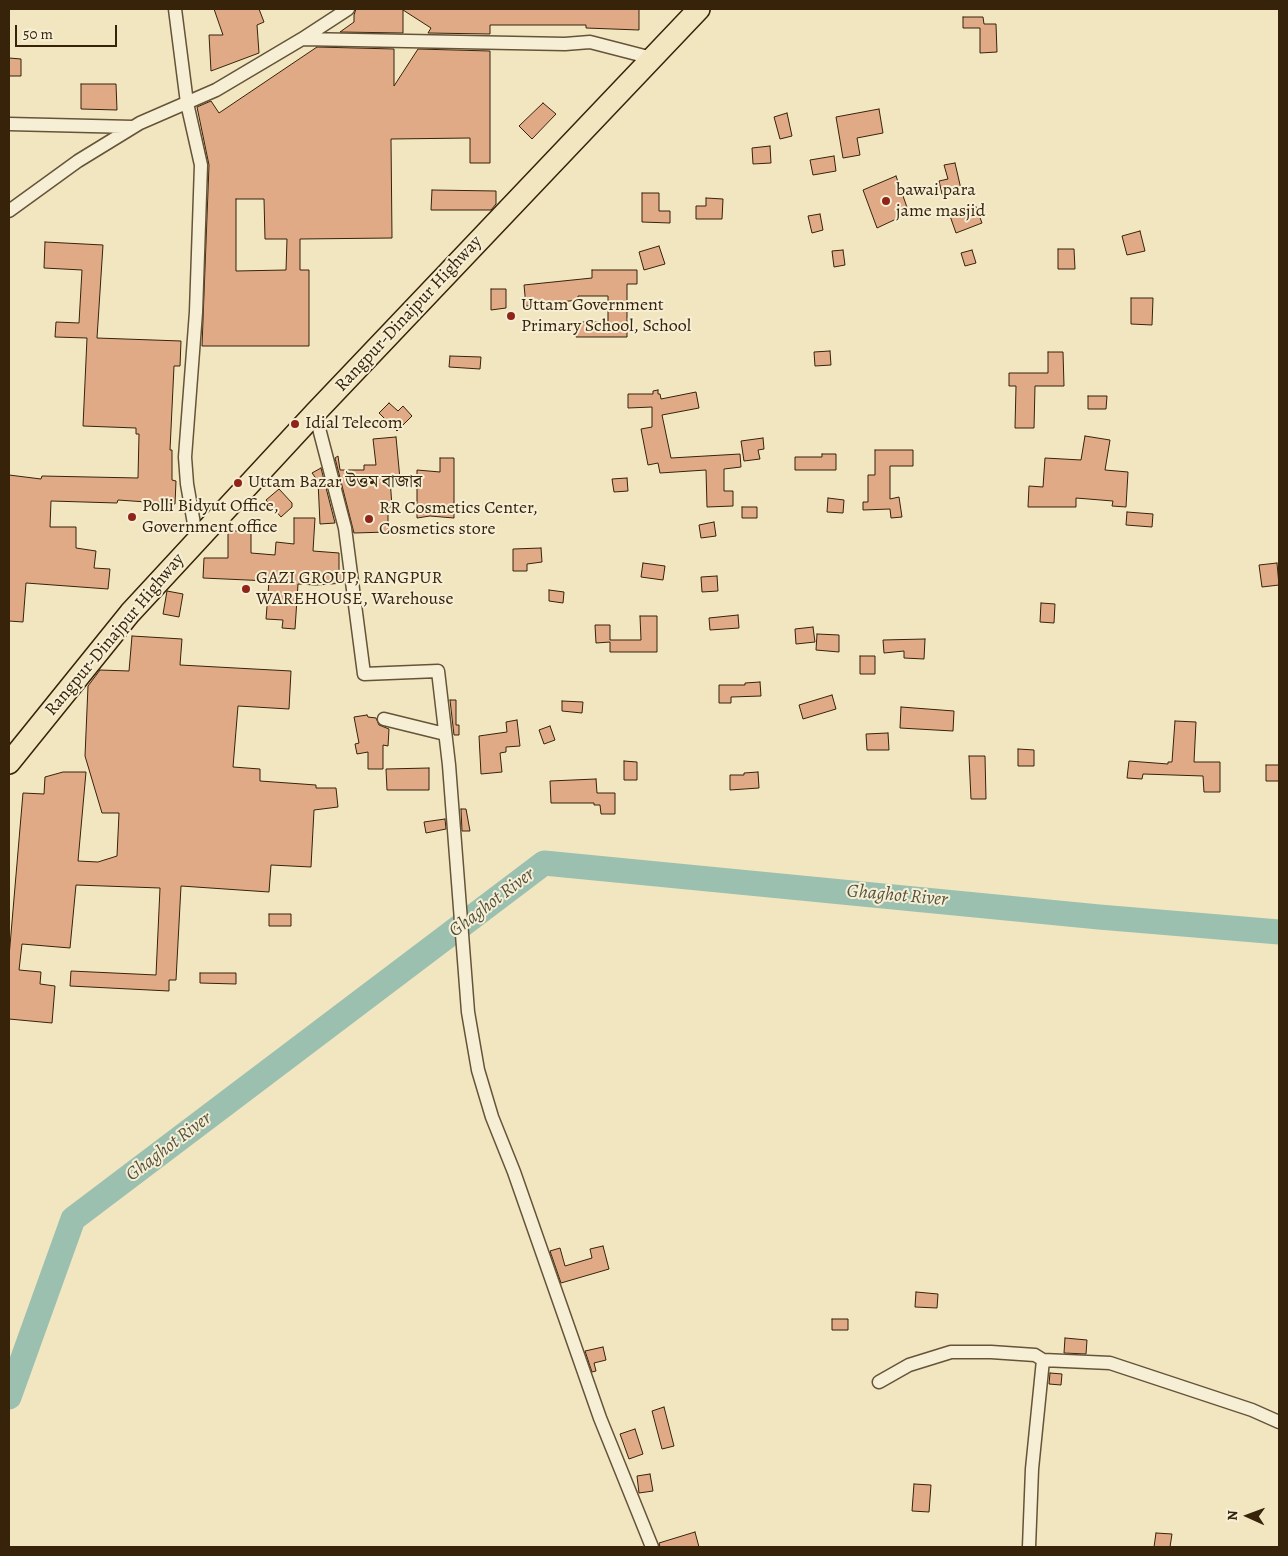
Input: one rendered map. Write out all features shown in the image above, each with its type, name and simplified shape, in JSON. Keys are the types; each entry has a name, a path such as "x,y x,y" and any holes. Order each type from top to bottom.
{"highway":[{"name":"Rangpur-Dinajpur Highway","path":"9,763 130,613 316,413 699,9"}],"street":[{"path":"175,9 187,103 201,165 196,312 185,457 187,484 197,541"},
{"path":"9,211 78,161 133,127 216,90 302,39 348,9"},
{"path":"302,39 565,44 590,42 652,58"},
{"path":"9,124 133,127"},
{"path":"316,413 345,528 364,674 438,671 446,734 468,1012 478,1070 492,1117 514,1172 600,1418 652,1547"},
{"path":"384,719 446,734"},
{"path":"879,1382 909,1366 951,1352 1035,1355 1042,1360 1110,1363 1252,1410 1279,1422"},
{"path":"1029,1547 1032,1469 1042,1360"}],"building":[{"path":"214,9 259,9 264,22 257,25 259,53 211,71 209,35 223,35"},
{"path":"356,9 639,9 639,30 586,28 586,25 490,25 490,34 428,33 431,28 403,10 403,33 340,32 354,22"},
{"path":"963,17 983,17 984,24 996,24 997,52 980,53 980,28 963,28"},
{"path":"317,47 394,49 394,86 418,49 490,51 490,163 470,163 470,138 391,139 392,238 300,239 300,270 309,270 309,346 202,346 209,165 197,107 211,101 219,113","holes":["236,199 264,199 265,239 287,239 286,270 236,271"]},
{"path":"9,58 21,59 21,76 9,76"},
{"path":"81,84 116,84 117,110 81,109"},
{"path":"543,103 556,114 532,139 519,126"},
{"path":"879,109 883,133 857,138 860,155 843,158 836,117"},
{"path":"787,113 792,136 780,139 774,117"},
{"path":"770,146 771,163 753,164 752,148"},
{"path":"834,156 836,171 813,175 810,160"},
{"path":"955,163 961,189 942,194 939,181 948,179 944,165"},
{"name":"bawai para jame masjid","path":"896,176 909,213 877,228 863,190"},
{"path":"432,190 496,191 496,204 491,210 431,210"},
{"path":"642,193 659,193 659,211 670,211 670,223 642,222"},
{"path":"706,198 723,199 722,219 696,219 696,206 706,206"},
{"path":"976,207 982,223 956,233 950,216"},
{"path":"820,214 823,230 812,233 808,216"},
{"path":"1140,231 1145,251 1127,255 1122,236"},
{"path":"45,242 103,245 97,338 181,341 180,366 174,366 170,450 172,450 172,480 176,481 175,504 118,500 117,503 51,501 50,527 76,527 76,548 96,551 94,568 110,569 108,589 26,583 23,622 9,621 9,475 41,479 42,476 138,478 139,434 136,434 136,428 83,426 87,338 55,337 56,322 79,323 82,270 44,268"},
{"path":"659,246 665,264 644,270 639,252"},
{"path":"1058,249 1074,249 1075,269 1058,269"},
{"path":"843,250 845,265 834,267 832,251"},
{"path":"972,250 976,263 965,266 961,253"},
{"path":"592,270 637,270 637,284 627,284 627,337 576,337 576,322 608,322 608,296 578,296 578,300 526,306 524,285 592,278"},
{"path":"491,289 506,289 506,308 491,310"},
{"path":"1131,298 1153,298 1152,325 1131,324"},
{"path":"830,351 831,365 815,366 814,352"},
{"path":"1048,352 1063,352 1064,386 1035,386 1034,428 1015,428 1016,386 1009,386 1009,373 1048,373"},
{"path":"450,356 481,357 480,369 449,367"},
{"path":"658,390 661,399 696,392 699,408 662,415 671,458 740,454 741,467 724,469 724,491 733,491 733,506 707,507 706,470 660,473 658,463 648,465 641,429 652,427 652,407 628,408 628,394 653,394 653,391"},
{"path":"1088,396 1107,396 1106,409 1088,409"},
{"path":"389,403 398,411 403,406 412,416 397,431 379,413"},
{"path":"1085,436 1110,440 1105,470 1128,472 1126,507 1112,506 1113,501 1076,498 1076,507 1028,507 1029,486 1043,487 1045,458 1081,460"},
{"path":"396,437 400,479 390,478 392,507 388,507 388,532 354,533 335,458 338,456 340,470 364,470 364,465 376,465 373,439"},
{"path":"763,438 764,449 758,450 760,459 744,461 741,441"},
{"path":"875,450 913,450 913,466 890,466 890,499 899,497 902,517 891,518 890,509 863,510 863,502 868,502 868,475 875,475"},
{"path":"822,454 836,454 836,470 795,470 795,457 822,457"},
{"path":"440,458 454,458 454,518 430,516 417,518 417,470 440,472"},
{"path":"321,468 335,523 320,524 318,481 312,473"},
{"path":"627,478 628,491 614,492 612,479"},
{"path":"279,489 292,503 292,507 281,517 266,500"},
{"path":"828,498 844,500 843,513 827,512"},
{"path":"742,507 757,507 757,518 742,518"},
{"path":"1127,512 1153,514 1152,527 1126,525"},
{"path":"294,518 315,518 313,551 339,553 339,573 343,573 344,583 298,584 295,629 282,628 283,620 266,619 269,581 203,578 204,558 228,558 228,531 251,531 251,553 275,555 276,542 294,544"},
{"path":"714,522 716,536 701,538 699,525"},
{"path":"541,548 542,562 527,564 527,571 513,571 513,549"},
{"path":"643,563 665,566 663,580 641,577"},
{"path":"1277,563 1279,585 1262,587 1259,565"},
{"path":"717,576 718,591 702,592 701,577"},
{"path":"549,590 564,592 563,603 549,601"},
{"path":"167,591 183,594 179,617 163,614"},
{"path":"1041,603 1055,604 1054,623 1040,622"},
{"path":"738,615 739,628 710,630 709,618"},
{"path":"640,616 657,616 657,652 610,652 610,642 596,643 595,625 610,625 610,640 641,640"},
{"path":"813,627 815,642 796,644 795,629"},
{"path":"817,634 839,635 839,652 816,650"},
{"path":"132,636 182,639 180,665 291,671 289,709 238,706 233,767 260,769 260,781 316,785 316,788 336,788 338,807 314,810 311,867 271,865 269,892 181,886 176,980 169,980 169,991 70,986 71,971 156,975 160,888 76,885 70,948 22,944 19,970 41,972 40,984 55,986 52,1023 9,1019 9,957 23,793 44,794 45,777 63,772 86,772 78,861 98,862 117,856 119,813 102,813 85,756 88,686 100,670 129,671"},
{"path":"925,639 924,659 904,658 904,651 884,653 883,640"},
{"path":"860,656 875,656 875,674 860,674"},
{"path":"760,682 761,696 731,697 731,703 719,703 719,685 745,685 745,683"},
{"path":"832,695 836,709 803,719 799,705"},
{"path":"450,700 456,700 456,725 459,725 459,735 454,735"},
{"path":"562,701 583,702 582,713 562,711"},
{"path":"901,707 954,711 953,731 900,728"},
{"path":"367,715 368,717 376,718 379,725 389,729 388,746 383,745 383,769 368,769 368,752 357,754 355,744 359,743 354,717"},
{"path":"517,720 520,746 506,747 506,752 500,753 502,772 481,774 479,736 507,732 506,722"},
{"path":"1175,721 1196,722 1194,762 1220,762 1220,792 1204,792 1203,776 1143,774 1142,779 1127,778 1129,761 1168,764 1168,762 1172,762"},
{"path":"550,726 555,740 544,744 539,730"},
{"path":"888,733 889,750 867,750 866,734"},
{"path":"1018,749 1034,750 1034,766 1018,766"},
{"path":"969,756 985,756 986,799 971,799"},
{"path":"624,761 637,762 637,780 624,780"},
{"path":"1266,765 1279,765 1279,781 1266,781"},
{"path":"429,768 429,790 387,790 386,769"},
{"path":"758,772 759,788 730,790 730,775"},
{"path":"596,779 597,793 615,793 615,814 601,814 600,805 594,805 594,803 551,803 550,781"},
{"path":"461,809 466,809 470,831 462,831"},
{"path":"445,819 446,829 426,833 424,822"},
{"path":"269,914 291,914 291,926 269,926"},
{"path":"200,973 236,973 236,984 200,983"},
{"path":"603,1246 609,1269 561,1283 550,1251 560,1248 565,1266 592,1258 590,1249"},
{"path":"916,1292 938,1294 937,1308 915,1307"},
{"path":"832,1319 848,1319 848,1330 832,1330"},
{"path":"1065,1338 1087,1340 1086,1354 1064,1353"},
{"path":"603,1347 606,1360 594,1363 596,1371 592,1372 585,1351"},
{"path":"1050,1373 1062,1374 1061,1385 1049,1384"},
{"path":"664,1407 674,1446 662,1449 652,1411"},
{"path":"635,1429 643,1454 629,1459 620,1434"},
{"path":"650,1474 653,1491 639,1493 637,1476"},
{"path":"914,1484 931,1485 929,1512 912,1511"},
{"path":"695,1532 699,1547 660,1547 659,1543"},
{"path":"1156,1533 1172,1534 1170,1547 1154,1547"}],"waterway":[{"name":"Ghaghot River","path":"9,1397 73,1219 544,863 1099,917 1279,932"}],"place":[{"name":"bawai para jame masjid","path":"886,201"},
{"name":"Uttam Government Primary School, School","path":"511,316"},
{"name":"Idial Telecom","path":"295,424"},
{"name":"Uttam Bazar উত্তম বাজার","path":"238,483"},
{"name":"Polli Bidyut Office, Government office","path":"132,517"},
{"name":"RR Cosmetics Center, Cosmetics store","path":"369,519"},
{"name":"GAZI GROUP, RANGPUR WAREHOUSE, Warehouse","path":"246,589"}]}
